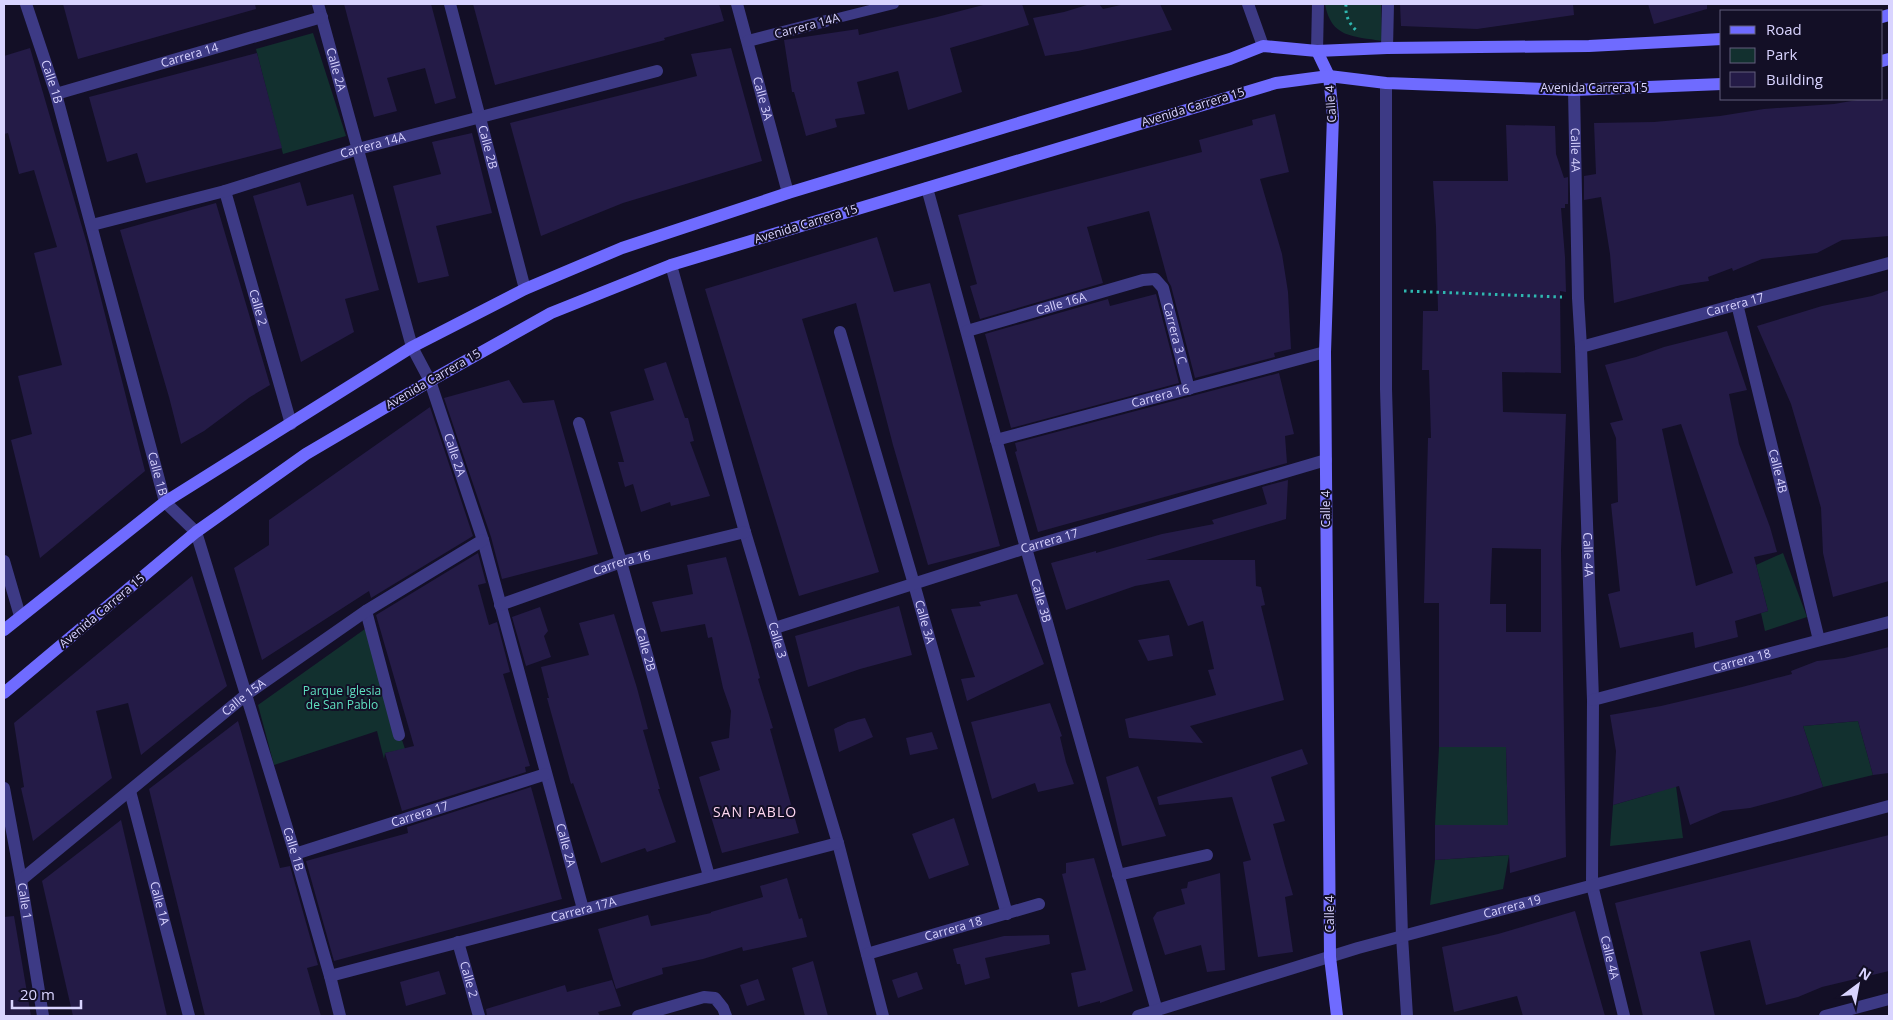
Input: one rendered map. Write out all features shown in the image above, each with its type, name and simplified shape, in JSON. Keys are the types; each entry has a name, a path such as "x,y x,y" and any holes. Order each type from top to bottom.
{"main road":[{"path":"4,630 166,502 412,347 525,289 622,248 788,193 1230,59 1263,46 1317,52 1387,43 1589,46 1720,39"},
{"name":"Calle 4","path":"1317,52 1329,76 1333,116 1325,352 1330,957 1337,1016"},
{"name":"Avenida Carrera 15","path":"4,692 196,532 306,454 430,380 551,313 671,265 1276,82 1329,76 1386,83 1574,90 1720,84"}],"street":[{"name":"Calle 1B","path":"26,4 56,94 166,502 196,532 295,854 340,1016"},
{"name":"Calle 2A","path":"318,4 412,347 430,380 483,540 583,910"},
{"name":"Calle 2B","path":"450,4 525,289"},
{"name":"Calle 3A","path":"737,4 788,193"},
{"path":"1248,4 1263,46"},
{"name":"Calle 4","path":"1317,52 1318,4"},
{"path":"1387,43 1388,4"},
{"name":"Carrera 14","path":"56,94 322,16"},
{"name":"Carrera 14A","path":"748,41 826,21"},
{"name":"Carrera 14A","path":"92,225 225,191 358,149 657,71"},
{"path":"1386,83 1385,290 1387,419 1402,936 1407,1016"},
{"name":"Calle 4A","path":"1574,90 1578,298 1593,700 1592,885 1624,1016"},
{"name":"Calle 3B","path":"927,188 1026,548 1157,1011"},
{"name":"Calle 2","path":"225,191 291,424"},
{"name":"Carrera 17","path":"1581,347 1889,263"},
{"name":"Calle 3","path":"671,265 745,532 838,843 883,1016"},
{"name":"Calle 16A","path":"967,331 1142,280 1155,279"},
{"name":"Carrera 3 C","path":"1155,279 1163,288 1189,389"},
{"name":"Calle 4B","path":"1737,304 1819,640"},
{"name":"Calle 3A","path":"840,332 914,584 1007,914"},
{"name":"Carrera 16","path":"996,440 1325,352"},
{"name":"Calle 2B","path":"579,423 621,562 710,876"},
{"name":"Carrera 17","path":"775,628 1026,548 1326,460"},
{"name":"Carrera 16","path":"500,605 621,562 745,532"},
{"name":"Calle 15A","path":"21,880 247,694 366,611 483,540"},
{"path":"4,561 20,616"},
{"path":"366,611 399,735"},
{"name":"Carrera 18","path":"1593,700 1889,622"},
{"name":"Carrera 17","path":"295,854 546,774"},
{"name":"Calle 1","path":"4,788 43,1016"},
{"name":"Calle 1A","path":"130,791 189,1016"},
{"name":"Carrera 19","path":"1138,1016 1402,936 1889,806"},
{"name":"Carrera 17A","path":"330,976 838,843"},
{"path":"1118,875 1207,855"},
{"name":"Carrera 18","path":"866,954 1039,904"},
{"name":"Calle 2","path":"458,942 479,1016"},
{"path":"638,1016 704,997 715,998 723,1008 726,1016"},
{"path":"1825,1016 1889,999"}],"lane":[{"name":"Carrera 14A","path":"826,21 894,4"}],"path":[{"path":"1346,4 1345,11 1348,19 1358,32 1387,43"},
{"path":"1385,290 1578,298"}],"green space":[{"path":"1325,4 1381,4 1382,41 1353,36 1338,29 1332,23"},
{"path":"313,33 346,136 283,154 256,49"},
{"path":"1783,553 1807,617 1765,631 1761,613 1768,611 1756,565"},
{"name":"Parque Iglesia de San Pablo","path":"365,629 405,749 385,753 384,759 377,731 274,765 258,705"},
{"path":"1858,721 1873,775 1823,787 1803,726"},
{"path":"1439,747 1506,747 1508,825 1435,825"},
{"path":"1673,764 1683,838 1610,846 1613,805 1651,794"},
{"path":"1509,855 1503,889 1430,905 1435,860"}],"building":[{"path":"63,4 255,4 256,9 78,59"},
{"path":"344,4 431,4 456,98 435,104 425,68 387,78 397,111 374,117"},
{"path":"473,4 719,4 724,21 664,38 665,40 495,85"},
{"path":"987,4 1022,4 1029,25 950,48 962,92 908,110 898,71 857,82 865,114 835,119 837,127 806,136 794,92 792,92 784,40 858,29 859,35"},
{"path":"1090,4 1099,4 1103,9 1125,4 1160,4 1172,30 1078,51 1045,56 1033,18 1064,12"},
{"path":"1400,4 1573,4 1574,15 1477,29 1401,26"},
{"path":"1648,4 1707,4 1707,9 1654,24"},
{"path":"30,48 87,244 145,471 40,558 11,440 32,434 18,376 62,365 34,253 57,247 34,170 19,174 8,133 4,134 4,56"},
{"path":"731,48 762,161 623,203 541,236 510,123 697,76 691,54"},
{"path":"257,53 282,148 146,183 137,153 107,162 89,97"},
{"path":"1889,99 1889,236 1842,240 1817,253 1762,259 1733,271 1732,268 1708,277 1709,281 1681,285 1614,303 1610,254 1601,197 1584,200 1584,176 1596,174 1594,123 1654,122 1720,116 1764,109 1834,104 1857,100"},
{"path":"1275,114 1289,172 1260,179 1282,254 1288,292 1291,349 1274,353 1275,357 1195,378 1149,211 1087,227 1103,283 980,319 970,286 977,284 958,215 1202,152 1199,140 1253,125 1252,120"},
{"path":"1506,125 1555,126 1556,154 1564,178 1568,177 1568,204 1565,204 1565,208 1561,208 1566,292 1560,291 1561,373 1502,372 1503,412 1566,414 1561,550 1566,857 1510,873 1509,855 1435,860 1435,825 1508,825 1506,747 1439,747 1439,603 1424,603 1428,438 1431,438 1429,370 1422,370 1423,311 1438,311 1433,181 1508,181","holes":["1492,548 1541,549 1541,632 1506,632 1506,604 1490,604"]},
{"path":"472,133 492,213 436,226 449,276 418,283 393,186 441,174 432,142"},
{"path":"300,182 307,206 353,194 379,290 345,299 354,332 301,362 253,196"},
{"path":"216,203 270,385 250,397 204,431 181,444 120,230"},
{"path":"877,237 894,292 930,283 1000,546 928,565 893,445 856,303 802,319 879,572 799,596 705,289"},
{"path":"1889,290 1889,581 1833,597 1823,553 1821,508 1807,458 1791,404 1757,326 1822,306 1872,296"},
{"path":"1156,294 1179,383 1011,428 985,334 1108,299 1110,306"},
{"path":"1727,331 1747,390 1729,394 1739,444 1770,527 1777,552 1754,557 1768,611 1735,621 1738,637 1695,648 1693,632 1620,648 1608,594 1620,591 1611,504 1618,502 1616,438 1610,423 1623,420 1605,365 1664,347","holes":["1681,424 1733,573 1696,586 1662,429"]},
{"path":"666,362 685,418 688,418 694,441 690,442 710,496 671,506 670,502 641,512 633,484 625,487 618,462 624,462 610,412 654,400 644,369"},
{"path":"1279,373 1294,434 1285,436 1287,463 1038,532 1015,452 1017,451 1015,443"},
{"path":"509,380 523,403 554,400 598,554 502,579 491,537 444,398"},
{"path":"430,407 473,536 371,598 369,591 262,660 234,568 269,545 269,520"},
{"path":"1288,480 1286,519 1146,560 1255,560 1256,586 1261,587 1265,605 1261,606 1284,700 1190,726 1203,743 1129,738 1125,719 1216,695 1208,670 1214,669 1203,621 1188,626 1169,580 1135,586 1066,610 1051,563 1096,551 1096,553 1162,534 1214,524 1212,520 1267,504 1262,487"},
{"path":"478,553 486,583 478,585 489,625 497,622 510,672 503,674 530,766 525,767 526,772 402,811 385,753 414,746 376,615"},
{"path":"726,557 760,678 758,679 773,728 770,729 799,833 722,853 699,777 720,770 711,742 729,738 731,711 723,688 712,637 708,638 705,624 661,632 652,602 693,594 687,565"},
{"path":"192,576 227,686 141,755 128,703 96,711 112,778 33,841 21,788 24,787 14,723"},
{"path":"1017,594 1044,664 967,701 961,679 975,677 951,609 981,606 979,602"},
{"path":"899,606 912,655 860,669 808,687 795,636"},
{"path":"540,607 548,631 544,636 551,657 526,666 512,617"},
{"path":"614,614 648,729 643,730 660,789 658,789 676,842 647,852 645,848 601,863 573,783 571,784 547,698 549,698 541,667 589,655 579,623"},
{"path":"1169,635 1173,656 1148,661 1138,640"},
{"path":"1889,647 1889,773 1873,775 1858,721 1803,726 1823,787 1750,808 1723,811 1690,825 1679,786 1613,805 1616,751 1610,715 1661,706 1742,687 1792,674 1791,671 1817,661 1844,658"},
{"path":"1050,703 1062,736 1060,737 1066,762 1074,784 1038,792 1035,783 992,799 971,722"},
{"path":"865,718 873,737 839,752 834,729 848,722"},
{"path":"238,721 280,868 290,866 318,965 307,968 321,1016 205,1016 149,789"},
{"path":"932,732 938,749 910,755 906,738"},
{"path":"1302,749 1308,764 1271,777 1285,821 1273,824 1293,895 1285,897 1293,952 1258,957 1243,862 1251,860 1232,797 1159,805 1157,797"},
{"path":"1138,766 1166,836 1122,846 1106,777"},
{"path":"531,787 562,899 334,961 306,861 408,833 407,827"},
{"path":"954,818 969,865 929,879 912,834"},
{"path":"121,820 167,1016 73,1016 42,881"},
{"path":"1889,835 1889,971 1822,987 1798,997 1766,1005 1750,940 1700,952 1715,1016 1643,1016 1615,903"},
{"path":"1094,858 1133,991 1100,1003 1100,1001 1078,1007 1071,973 1086,970 1062,874 1066,873 1066,863"},
{"path":"1220,873 1225,970 1207,972 1201,945 1165,955 1153,918 1157,912 1185,904 1181,889 1187,888 1188,882"},
{"path":"787,878 799,919 802,918 807,937 743,951 742,947 703,959 662,968 663,974 616,989 598,929 648,915 651,926 711,913 763,897 760,886"},
{"path":"1575,911 1605,1016 1523,1016 1517,996 1454,1012 1442,947 1498,934"},
{"path":"14,916 31,1016 4,1016 4,917"},
{"path":"1049,935 1050,944 985,958 990,978 965,985 960,964 957,964 953,949 1004,936"},
{"path":"813,961 828,1016 805,1016 792,968"},
{"path":"439,971 446,994 406,1006 400,982"},
{"path":"917,972 923,989 898,998 892,980"},
{"path":"758,979 765,1000 747,1006 740,985"},
{"path":"612,980 621,1006 598,1012 600,1016 487,1016 486,1009 565,985 567,992"}],"district":[{"name":"SAN PABLO","path":"755,812"}]}
